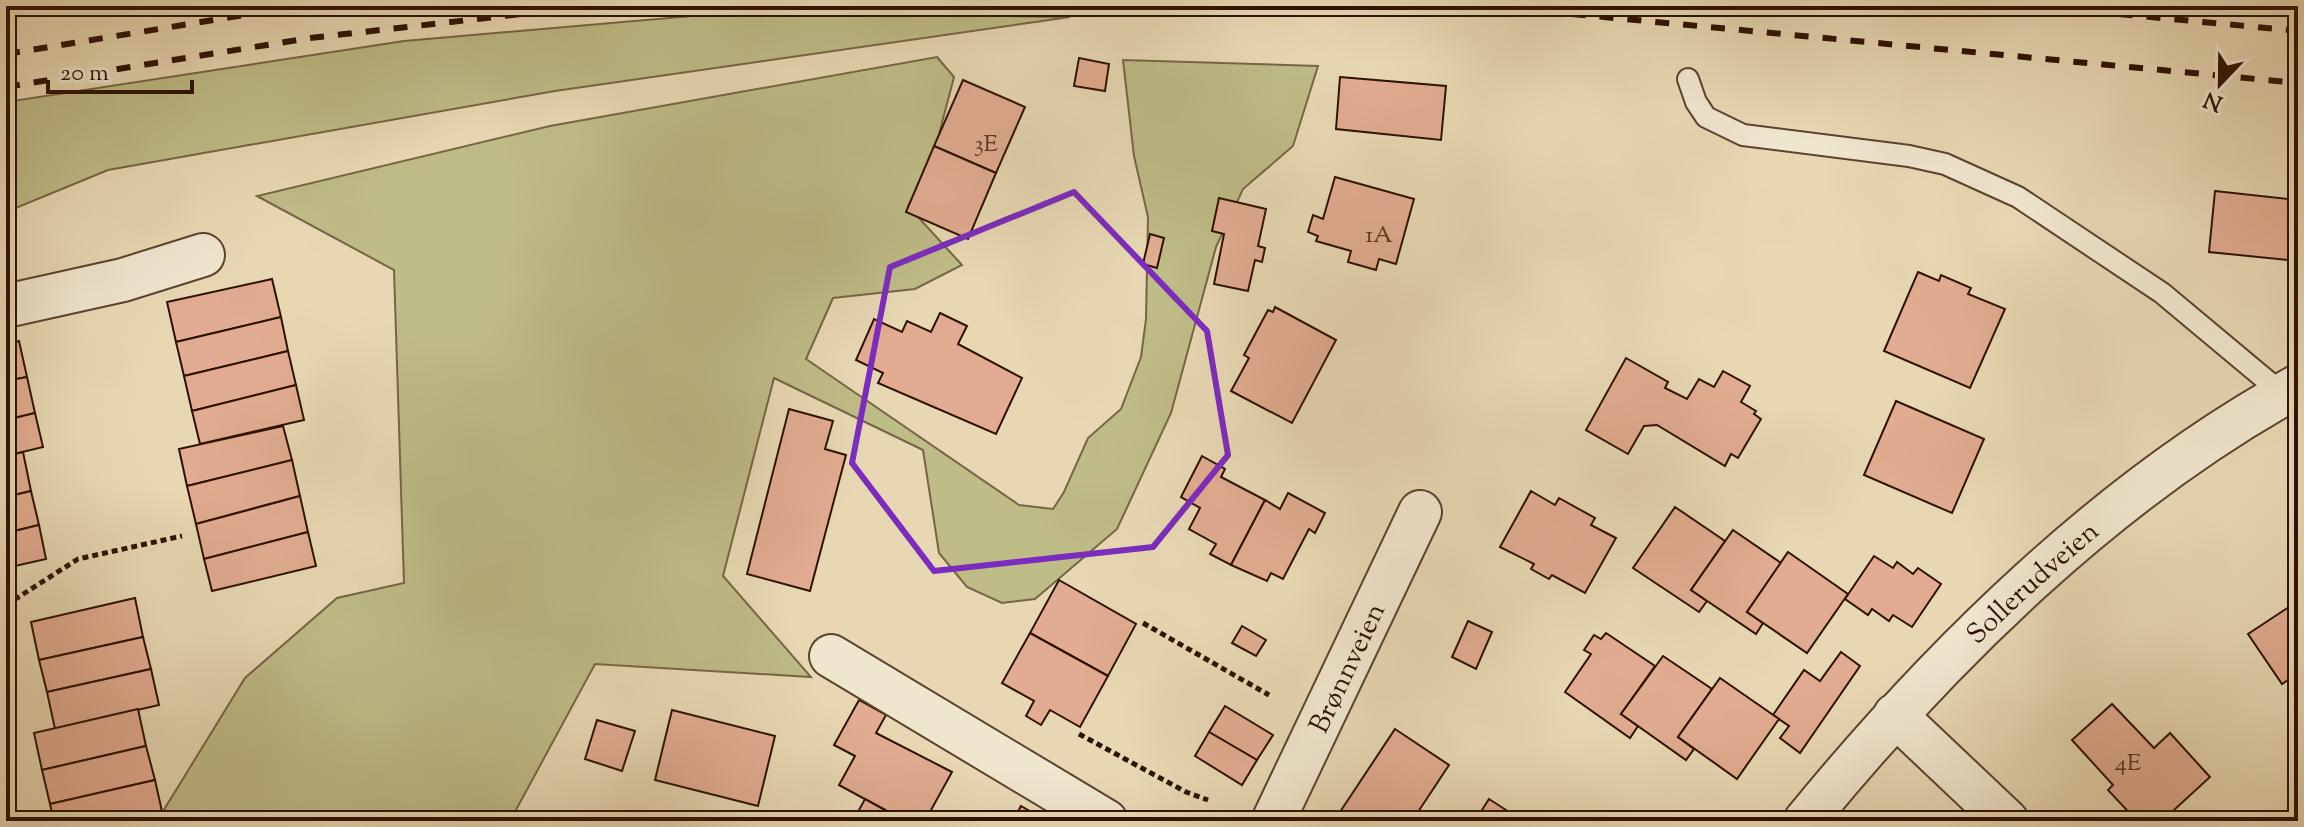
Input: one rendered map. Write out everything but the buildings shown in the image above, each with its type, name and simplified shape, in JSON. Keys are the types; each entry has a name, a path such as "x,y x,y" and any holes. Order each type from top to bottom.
{"street":[{"path":"6,306 123,280 203,255"},
{"name":"Sollerudveien","path":"1805,821 1895,715 2025,589 2191,451 2290,390"},
{"name":"Brønnveien","path":"1273,821 1420,512"},
{"path":"831,656 1106,821"},
{"path":"1895,715 2007,821"}],"lane":[{"path":"1688,79 1696,102 1706,117 1734,131 1921,158 1945,164 2018,197 2162,293 2290,390"}],"path":[{"path":"6,605 78,559 182,536"},
{"path":"1143,623 1269,695"},
{"path":"1079,734 1186,792 1208,800"}],"highlighted area":[{"path":"1074,192 1207,331 1228,455 1153,547 934,571 852,463 890,267"}],"shaded area":[{"path":"738,12 1070,17 555,91 108,170 6,212 6,102 404,41"},
{"path":"937,57 954,77 933,157 908,206 962,265 915,289 833,298 806,359 1019,505 1053,509 1088,438 1121,409 1141,357 1146,319 1148,217 1134,156 1123,60 1318,66 1293,146 1243,189 1216,247 1171,413 1117,529 1035,599 1002,603 967,587 939,553 923,450 774,378 723,576 811,677 595,664 510,821 157,821 245,678 337,598 404,583 394,270 257,196 550,126"}],"railway":[{"path":"6,54 299,6"},
{"path":"6,87 310,38 592,6"},
{"path":"1488,6 2298,83"},
{"path":"2035,6 2298,31"}]}
